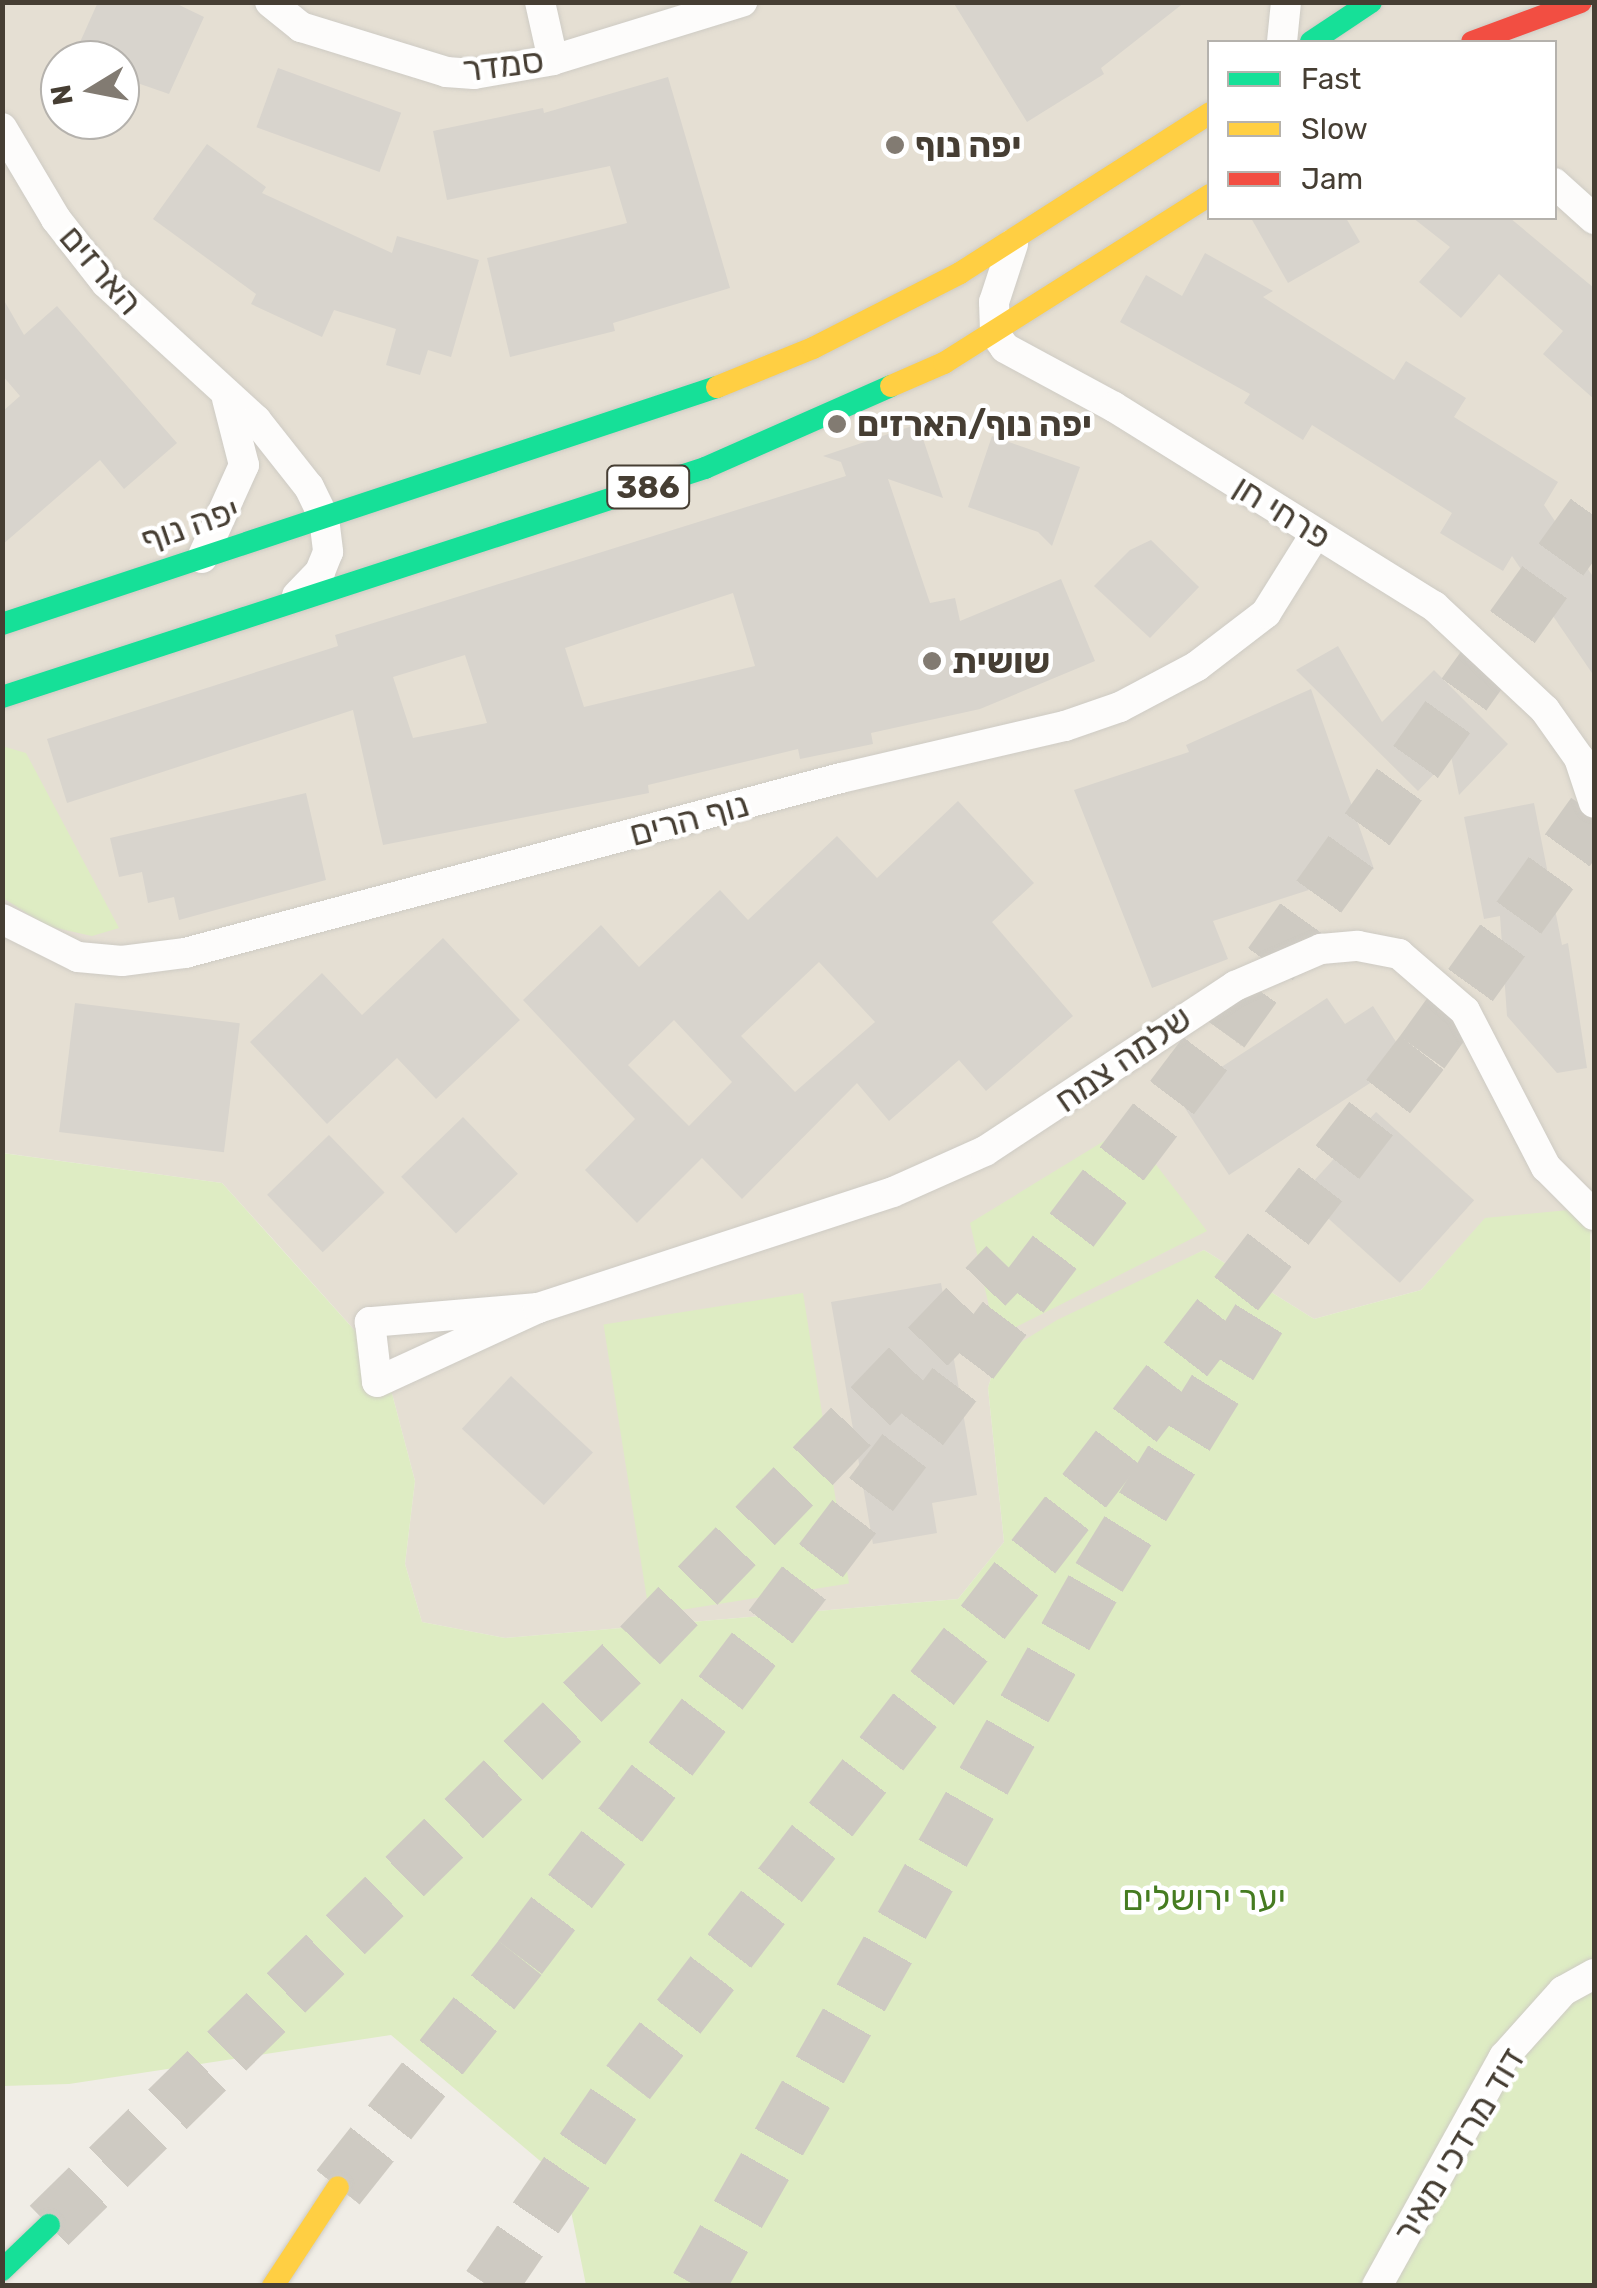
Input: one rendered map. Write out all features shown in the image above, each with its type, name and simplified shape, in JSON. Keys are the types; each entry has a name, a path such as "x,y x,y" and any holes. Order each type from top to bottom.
{"main road":[{"path":"1314,40 1371,2"},
{"path":"1481,40 1516,32 1581,2"},
{"name":"יפה נוף","path":"2,624 714,388 896,308 1014,241 1207,116"},
{"name":"386","path":"2,696 706,468 908,380 996,334 1207,197"},
{"path":"273,2286 338,2187"},
{"path":"2,2270 50,2225"}],"street":[{"name":"סמדר","path":"270,2 301,27 446,72 507,71 742,2"},
{"path":"540,2 552,60"},
{"path":"1282,40 1286,2"},
{"name":"הארזים","path":"2,128 79,252 290,460 324,518"},
{"path":"1557,186 1594,219"},
{"path":"996,334 999,276 1014,241"},
{"name":"פרחי חן","path":"996,334 1020,359 1114,407 1434,606 1500,662 1579,758 1594,802"},
{"name":"הארזים","path":"202,558 244,464 241,436 223,392"},
{"path":"286,604 320,572 328,552 324,518"},
{"name":"נוף הרים","path":"2,919 78,957 122,961 185,954 841,778 1065,726 1130,703 1197,666 1266,613 1316,533"},
{"name":"שלמה צמח","path":"538,1308 370,1322 377,1382 538,1308 894,1192 985,1151 1235,986 1321,949 1358,946 1400,954 1465,1011 1546,1166 1594,1216"},
{"name":"דוד מרדכי מאיר","path":"1377,2286 1504,2058 1563,1991 1594,1974"}],"shaded area":[{"path":"3,3 1594,3 1594,1229 1486,1218 1421,1290 1314,1319 1204,1250 997,1357 988,1388 1004,1542 958,1599 505,1638 422,1622 405,1564 415,1481 384,1363 222,1183 3,1153"}],"green space":[{"path":"2,746 26,753 119,928 92,936 47,926 3,898"},
{"path":"1127,1127 1207,1231 996,1337 970,1223"},
{"name":"יער ירושלים","path":"2,1153 222,1183 384,1363 415,1481 405,1564 422,1622 505,1638 958,1599 1004,1542 988,1388 997,1357 1057,1320 1204,1250 1314,1319 1421,1290 1485,1218 1590,1208 1594,2285 586,2285 565,2182 391,2035 69,2084 3,2086"},
{"path":"803,1293 849,1583 649,1615 603,1325"}],"building":[{"path":"98,2 173,2 204,17 169,94 140,84 140,40 81,40"},
{"path":"953,2 1185,2 1101,68 1104,74 1027,122"},
{"path":"278,68 401,113 380,172 256,127"},
{"path":"668,77 730,288 613,323 615,331 510,357 487,258 627,223 610,166 447,200 433,131 543,108 544,113"},
{"path":"207,144 266,187 262,193 392,253 397,236 479,260 451,357 428,350 420,375 386,365 396,329 334,310 322,337 251,304 256,294 153,219"},
{"path":"1252,220 1347,220 1360,242 1288,283"},
{"path":"1416,220 1512,220 1594,288 1594,399 1543,354 1563,331 1499,274 1461,318 1419,282 1450,247"},
{"path":"1205,253 1273,291 1263,297 1394,380 1406,361 1466,398 1454,417 1558,482 1544,505 1594,578 1594,676 1512,556 1503,571 1440,533 1452,513 1312,425 1303,440 1244,403 1250,394 1120,322 1146,275 1182,296"},
{"path":"2,297 24,335 57,306 177,443 124,489 100,460 2,545 2,412 20,396 2,375"},
{"path":"918,424 943,498 888,479 930,603 955,598 960,621 1061,579 1095,661 980,709 871,733 873,744 800,759 798,749 648,785 649,793 383,845 353,710 67,803 47,739 338,646 335,635 846,476 841,462 823,456","holes":["733,593 755,666 584,707 565,648","465,655 487,723 413,738 393,677"]},
{"path":"992,436 1080,467 1052,546 1038,532 968,507"},
{"path":"1151,540 1199,587 1150,638 1094,586 1130,550"},
{"path":"1338,646 1382,722 1434,670 1508,744 1459,795 1451,756 1418,791 1296,670"},
{"path":"1311,689 1374,869 1213,921 1228,959 1152,988 1074,790 1189,752 1186,745"},
{"path":"306,793 326,880 179,920 174,897 148,903 142,872 119,877 110,838"},
{"path":"958,801 1034,883 992,922 1073,1016 986,1091 959,1060 889,1121 857,1083 742,1199 702,1158 637,1223 585,1170 635,1119 523,1000 601,925 639,967 720,890 748,920 837,836 877,878","holes":["819,962 875,1022 795,1092 741,1036","674,1020 732,1082 689,1126 628,1065"]},
{"path":"1534,803 1562,945 1568,943 1587,1068 1557,1073 1507,1016 1500,916 1484,919 1464,817"},
{"path":"443,938 520,1020 436,1099 397,1058 327,1124 250,1042 322,973 362,1015"},
{"path":"1327,998 1345,1024 1373,1006 1407,1059 1229,1175 1177,1096"},
{"path":"75,1003 240,1023 224,1152 59,1132"},
{"path":"1376,1112 1474,1200 1400,1283 1302,1194"},
{"path":"463,1117 518,1174 456,1234 401,1177"},
{"path":"329,1135 385,1193 323,1252 267,1195"},
{"path":"941,1283 977,1495 932,1503 937,1533 873,1544 831,1302"},
{"path":"511,1376 593,1452 544,1505 462,1429"}],"tunnel":[{"path":"338,2187 520,1957 1222,1031 1594,513"},
{"path":"489,2286 628,2082 1422,1052 1594,813"},
{"path":"49,2225 640,1645 1006,1265"},
{"path":"697,2286 1099,1577 1271,1298"}],"traffic: fast":[{"path":"1314,40 1371,2"},
{"path":"2,697 705,468 891,386"},
{"path":"2,624 717,387"},
{"path":"2,2270 49,2225"}],"traffic: slow":[{"path":"717,387 813,348 960,273 1207,115"},
{"path":"891,386 944,363 1207,197"},
{"path":"273,2286 338,2187"}],"traffic: jam":[{"path":"1477,40 1581,2"}],"place":[{"name":"יפה נוף","path":"895,145"},
{"name":"יפה נוף/הארזים","path":"837,424"},
{"name":"שושית","path":"932,661"}]}
